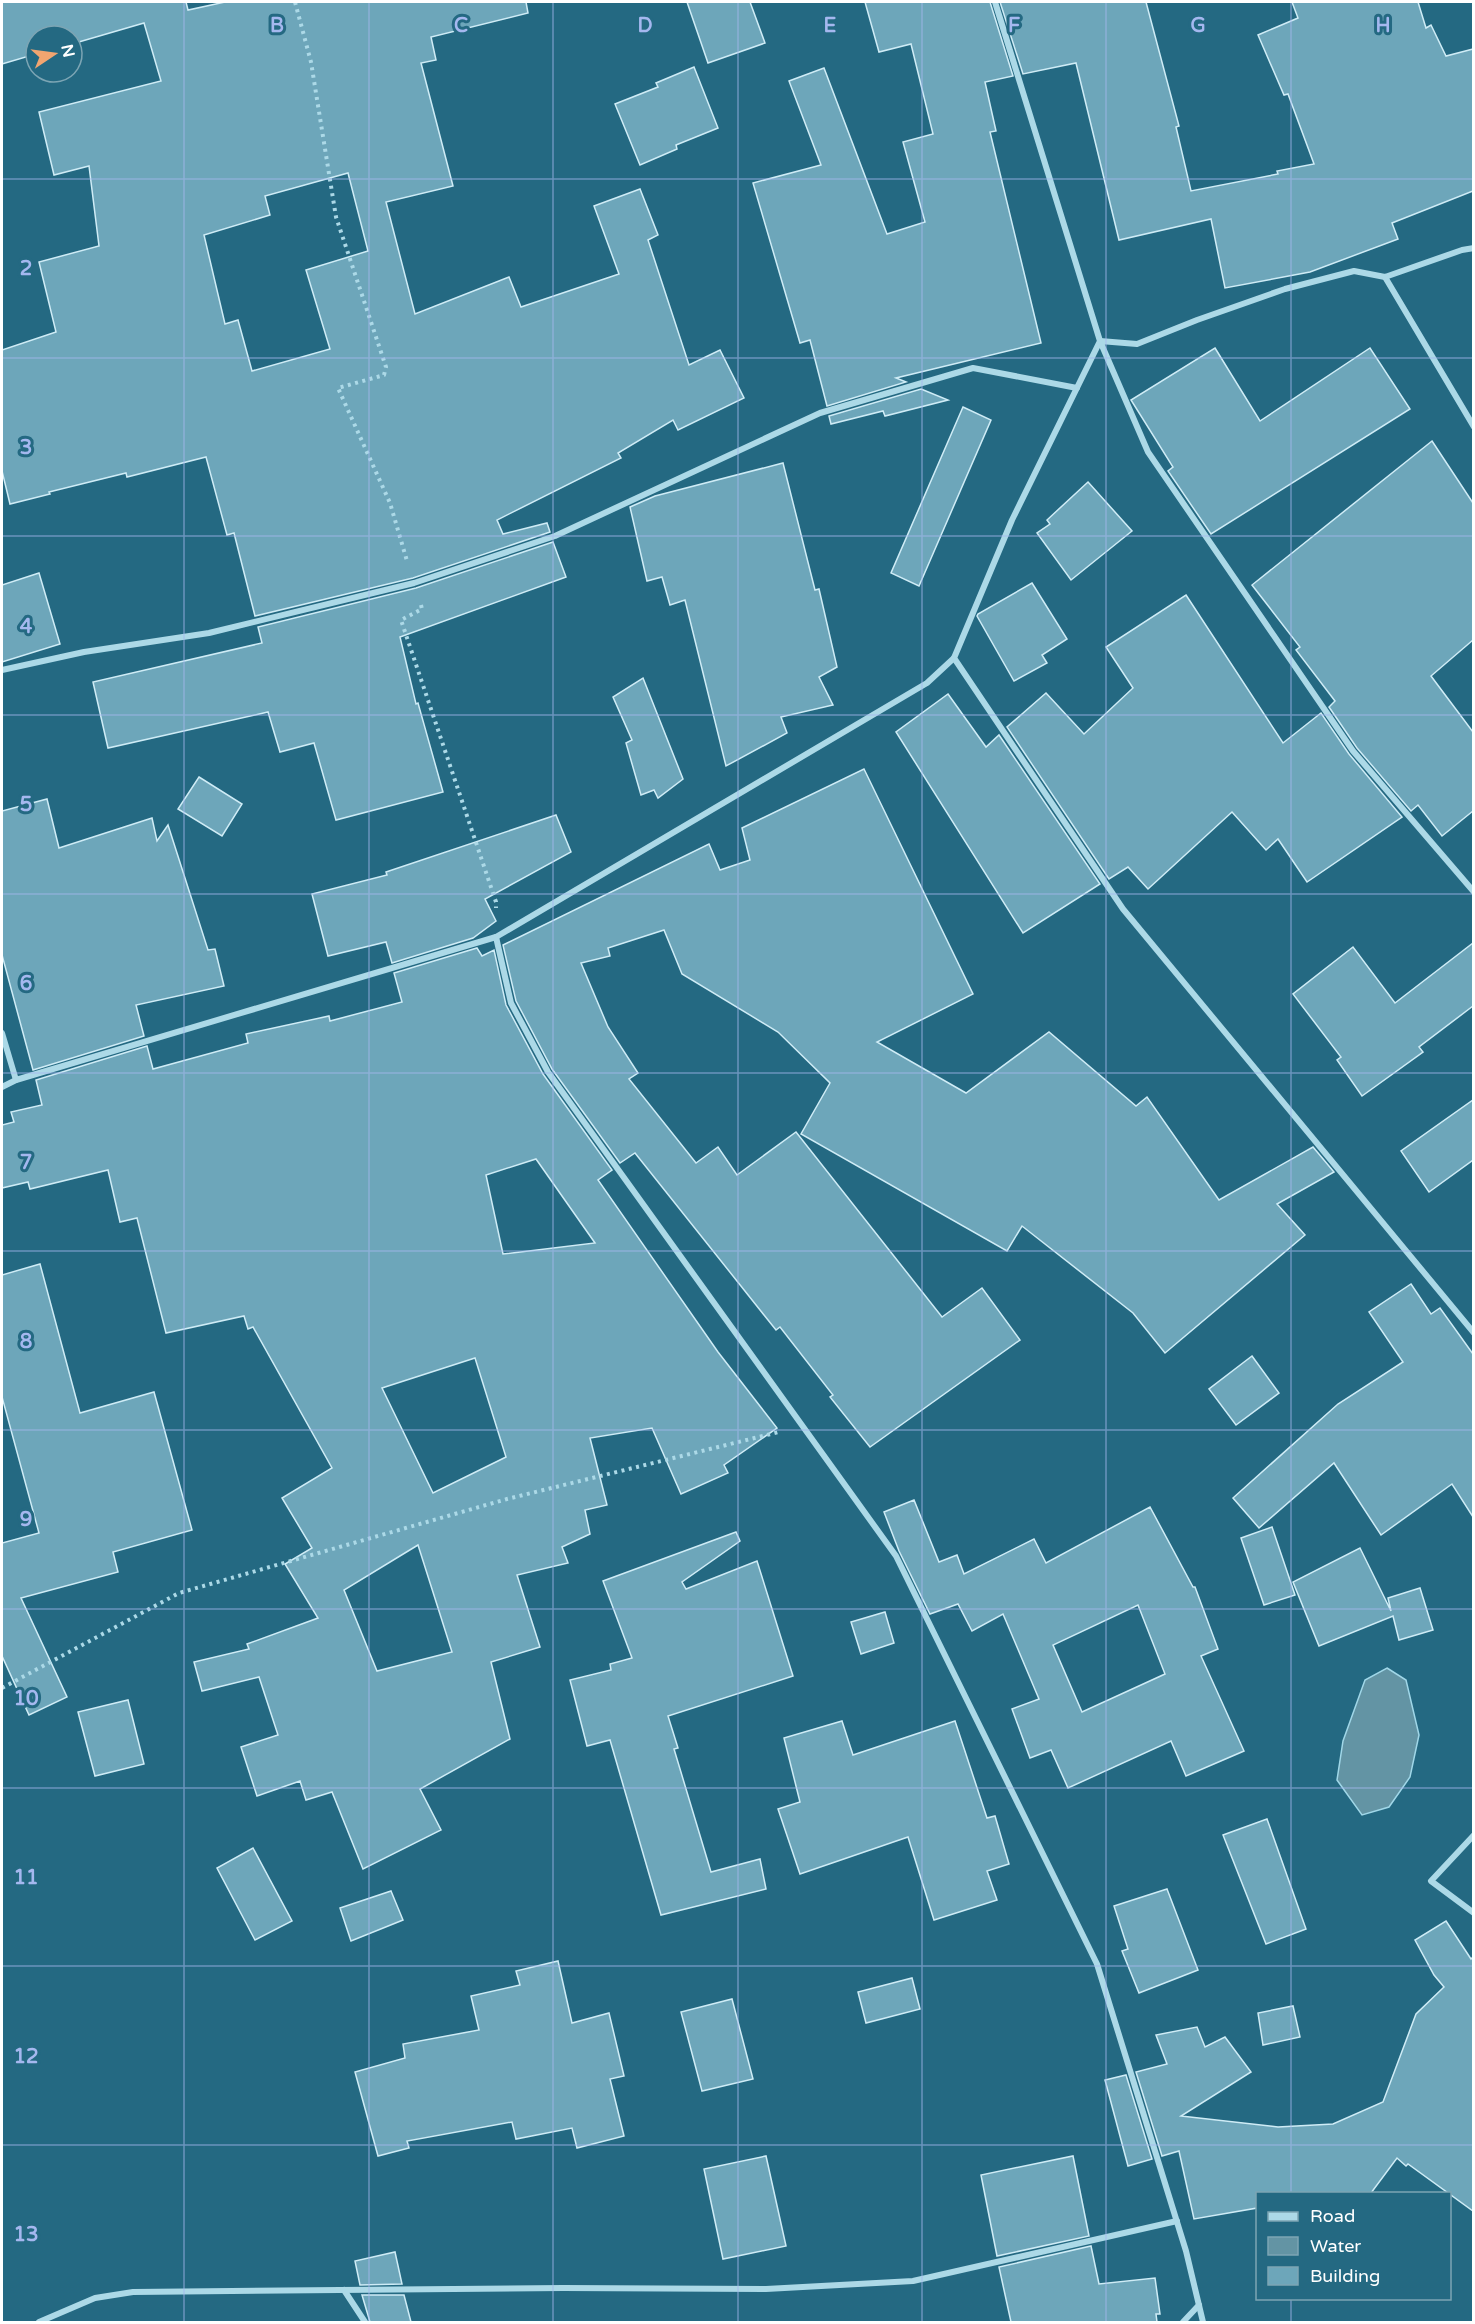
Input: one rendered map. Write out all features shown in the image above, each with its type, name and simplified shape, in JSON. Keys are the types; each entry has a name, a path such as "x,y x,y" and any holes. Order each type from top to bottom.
{"street":[{"path":"995,2 1100,341 1148,452 1353,751 1473,892"},
{"path":"1100,341 1137,344 1285,289 1354,271 1385,278 1473,248"},
{"path":"1385,278 1473,427"},
{"path":"2,1087 16,1080 496,937 927,683 954,658 1012,520 1100,341"},
{"path":"2,670 84,652 209,633 414,583 555,536 820,413 973,368 1077,388"},
{"path":"954,658 1123,909 1473,1333"},
{"path":"496,937 511,1003 548,1072 896,1556 1097,1964 1177,2221 1203,2322"},
{"path":"2,1033 16,1080"},
{"path":"1473,1835 1431,1881 1473,1913"},
{"path":"39,2322 95,2298 133,2292 552,2288 766,2289 913,2281 1177,2221"},
{"path":"344,2290 365,2322"},
{"path":"1183,2322 1199,2305"}],"path":[{"path":"295,2 310,62 336,217 386,367 384,375 338,388 390,503 422,609 401,620 496,902 496,937"},
{"path":"2,1688 179,1593 507,1500 803,1426"}],"water":[{"path":"1387,1668 1406,1680 1419,1735 1410,1777 1389,1807 1362,1815 1337,1780 1343,1741 1365,1680"}],"building":[{"path":"2,2 186,2 188,10 225,2 526,2 528,13 431,37 436,60 421,63 453,186 386,202 415,314 509,277 521,307 619,274 594,206 640,189 658,235 648,240 689,365 720,350 744,398 678,430 673,420 618,453 621,458 497,520 503,534 547,523 550,532 413,578 255,616 234,533 227,535 206,457 127,477 126,473 10,504 2,471 2,350 56,332 39,262 99,246 89,166 54,175 39,112 161,81 144,23 84,40 84,24 24,24 24,58 2,64","holes":["348,173 368,251 306,270 330,349 252,371 238,320 225,324 204,235 270,215 265,196"]},
{"path":"687,2 750,2 765,43 708,63"},
{"path":"865,2 990,2 1013,76 985,82 996,131 990,132 1041,343 896,378 906,382 827,406 810,340 800,343 753,183 821,165 789,81 824,68 887,234 925,222 903,142 933,134 911,44 879,52"},
{"path":"1000,2 1146,2 1179,126 1176,127 1191,191 1278,174 1277,171 1314,164 1288,94 1284,95 1258,35 1298,18 1292,2 1418,2 1426,28 1431,25 1446,56 1473,49 1473,191 1392,223 1398,239 1310,272 1225,288 1211,219 1119,240 1076,63 1023,74"},
{"path":"694,67 718,128 676,145 677,149 640,165 615,104 658,87 656,83"},
{"path":"1215,348 1260,421 1370,348 1410,409 1211,534 1168,471 1173,467 1131,400"},
{"path":"921,389 948,400 885,416 883,411 831,424 829,416"},
{"path":"963,407 991,420 919,586 891,573"},
{"path":"1432,441 1473,503 1473,640 1431,676 1473,732 1473,811 1442,836 1418,805 1411,811 1357,748 1329,707 1335,701 1296,650 1300,647 1252,585"},
{"path":"783,463 815,590 819,589 837,667 819,677 833,705 781,717 787,733 726,766 685,600 670,605 662,577 647,581 630,507 655,496"},
{"path":"1088,482 1132,531 1071,580 1037,533 1050,524 1047,520"},
{"path":"553,542 566,577 400,637 416,704 418,703 443,792 336,820 314,743 280,752 268,712 108,748 93,682 262,643 258,627 416,588"},
{"path":"39,573 60,644 2,662 2,585"},
{"path":"1032,583 1067,639 1042,655 1047,663 1014,681 977,616"},
{"path":"1186,595 1283,743 1321,713 1349,754 1402,817 1307,882 1278,839 1266,850 1232,812 1148,889 1128,867 1109,879 1007,727 1046,693 1084,734 1133,688 1106,647"},
{"path":"643,678 683,779 658,798 654,790 641,795 626,743 632,740 613,697"},
{"path":"948,694 986,747 999,735 1100,884 1023,933 896,732"},
{"path":"864,769 973,994 877,1042 966,1093 1049,1032 1136,1106 1147,1097 1219,1200 1313,1147 1334,1172 1277,1204 1305,1235 1165,1353 1133,1313 1022,1226 1007,1251 801,1134 830,1083 778,1032 682,974 664,930 608,948 610,956 581,963 608,1027 638,1073 629,1079 696,1163 718,1147 737,1175 796,1132 942,1317 982,1288 1020,1340 870,1447 830,1397 833,1395 780,1327 776,1330 635,1153 620,1163 552,1069 516,1001 503,945 709,844 720,870 750,860 742,828"},
{"path":"199,777 242,804 222,836 178,809"},
{"path":"47,799 59,848 152,818 157,841 168,825 208,950 215,949 224,986 136,1005 144,1036 33,1070 2,955 2,811"},
{"path":"556,815 571,852 485,899 496,921 473,938 392,963 386,942 328,956 312,894 387,875 386,872"},
{"path":"1473,943 1473,1006 1419,1047 1423,1052 1362,1096 1337,1060 1341,1057 1293,994 1353,947 1395,1003"},
{"path":"477,948 482,956 494,950 506,1005 543,1074 612,1170 598,1180 718,1352 777,1428 724,1465 728,1473 681,1494 652,1428 590,1438 607,1505 585,1510 590,1534 562,1547 568,1563 517,1575 540,1647 491,1662 510,1739 420,1789 441,1830 363,1869 332,1792 306,1800 300,1781 257,1796 241,1747 278,1735 259,1677 202,1691 194,1662 249,1649 247,1644 318,1618 285,1564 312,1548 282,1498 332,1468 253,1327 248,1329 244,1316 166,1333 137,1218 120,1222 108,1170 30,1189 28,1182 2,1188 2,1125 14,1122 11,1112 42,1105 36,1080 147,1046 153,1069 248,1043 246,1034 329,1016 330,1021 402,1002 394,973","holes":["536,1159 595,1243 503,1254 486,1175","475,1358 506,1457 433,1493 382,1388","418,1545 452,1652 377,1671 344,1590"]},
{"path":"1473,1100 1473,1160 1429,1192 1401,1151"},
{"path":"40,1264 80,1413 154,1392 192,1530 113,1552 118,1572 21,1598 67,1697 29,1715 2,1656 2,1543 39,1533 2,1397 2,1275"},
{"path":"1411,1284 1431,1314 1440,1308 1473,1354 1473,1517 1452,1484 1381,1535 1334,1463 1259,1528 1233,1498 1338,1404 1403,1362 1369,1312"},
{"path":"1252,1356 1279,1393 1236,1425 1209,1389"},
{"path":"914,1500 939,1562 957,1555 964,1574 1034,1539 1046,1563 1150,1507 1195,1587 1218,1649 1201,1656 1244,1751 1186,1776 1171,1741 1068,1788 1051,1750 1030,1758 1012,1709 1039,1699 1003,1614 972,1631 958,1604 930,1614 899,1551 884,1512","holes":["1138,1605 1165,1674 1082,1712 1053,1645"]},
{"path":"1272,1527 1295,1595 1264,1605 1241,1538"},
{"path":"736,1532 740,1541 682,1582 686,1589 757,1561 793,1676 668,1716 678,1748 674,1749 711,1872 760,1859 766,1889 661,1915 610,1740 587,1746 570,1680 611,1670 610,1664 632,1658 603,1581"},
{"path":"1360,1548 1391,1611 1388,1598 1420,1588 1433,1630 1399,1640 1393,1616 1319,1646 1293,1582"},
{"path":"885,1612 894,1643 861,1654 851,1622"},
{"path":"128,1700 144,1764 95,1776 78,1712"},
{"path":"842,1721 853,1755 955,1721 987,1818 995,1816 1009,1864 987,1871 997,1900 934,1920 908,1837 800,1874 778,1809 800,1802 784,1738"},
{"path":"1267,1819 1306,1929 1266,1944 1223,1835"},
{"path":"253,1848 292,1921 255,1940 217,1868"},
{"path":"1167,1889 1198,1970 1139,1993 1122,1951 1128,1949 1114,1906"},
{"path":"391,1891 403,1920 351,1941 340,1908"},
{"path":"1446,1921 1471,1959 1473,1957 1473,2211 1451,2195 1451,2192 1447,2192 1397,2158 1372,2192 1256,2192 1256,2208 1194,2219 1179,2151 1162,2156 1136,2072 1167,2064 1156,2035 1197,2027 1205,2047 1225,2037 1251,2072 1181,2116 1278,2127 1333,2124 1383,2102 1416,2014 1444,1987 1434,1975 1415,1940"},
{"path":"558,1961 572,2023 609,2013 624,2076 610,2079 624,2136 577,2148 572,2128 516,2139 512,2122 407,2141 409,2148 378,2156 355,2072 405,2058 403,2044 479,2030 471,1996 520,1985 516,1971"},
{"path":"912,1978 920,2009 866,2023 858,1992"},
{"path":"732,1999 753,2079 702,2091 681,2012"},
{"path":"1293,2006 1300,2037 1263,2045 1258,2013"},
{"path":"1126,2075 1152,2159 1128,2166 1105,2080"},
{"path":"766,2156 786,2246 723,2259 704,2169"},
{"path":"1073,2156 1089,2236 997,2256 981,2175"},
{"path":"1091,2246 1099,2284 1155,2278 1160,2314 1156,2314 1157,2322 1011,2322 999,2267"},
{"path":"395,2252 402,2284 360,2285 355,2261"},
{"path":"362,2295 404,2295 411,2322 370,2322"}]}
